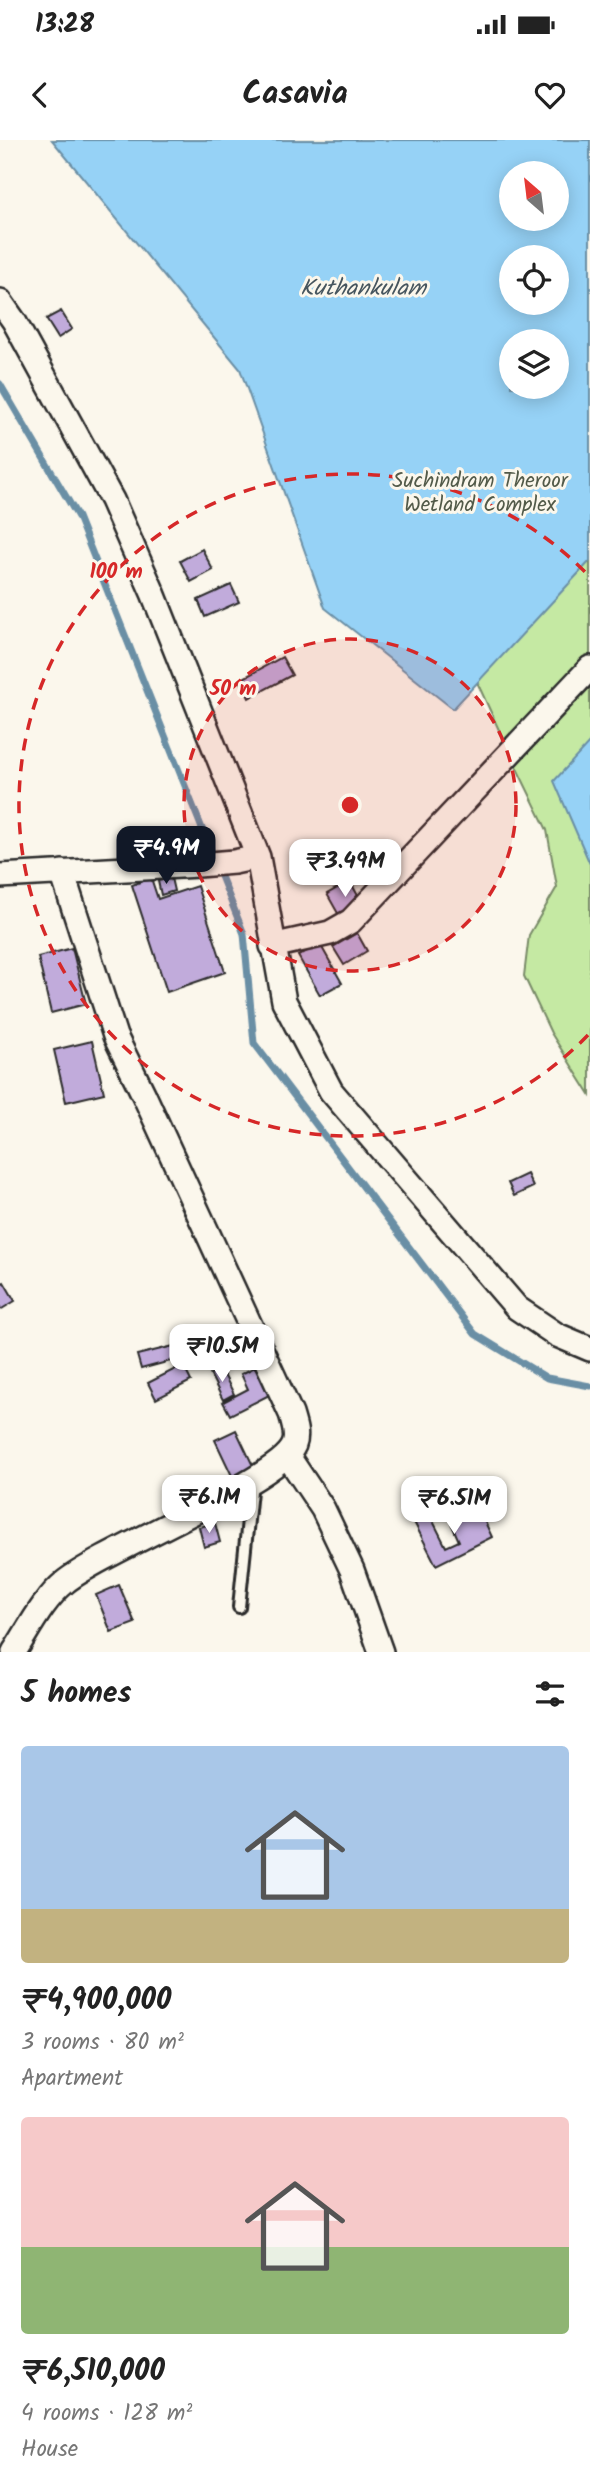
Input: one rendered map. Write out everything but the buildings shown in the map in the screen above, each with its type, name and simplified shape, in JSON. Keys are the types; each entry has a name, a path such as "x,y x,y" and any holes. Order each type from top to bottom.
{"street":[{"path":"0,301 14,321 112,500 153,593 258,857 284,1001 331,1091 517,1308 557,1335 590,1349"},
{"path":"272,946 330,933 351,921 590,668"},
{"path":"0,876 198,865 258,857"},
{"path":"14,1652 38,1614 63,1584 96,1562 252,1481 287,1455 295,1444 296,1429 115,1036 62,872"},
{"path":"287,1455 323,1509 352,1570 381,1652"}],"lane":[{"path":"239,1607 252,1481"}],"green space":[{"name":"Suchindram Theroor Wetland Complex","path":"590,140 590,1095 551,1033 524,976 529,935 557,887 547,830 444,610 298,192"}],"water":[{"name":"Kuthankulam","path":"52,140 590,140 590,561 453,709 325,608 240,369"},
{"path":"590,742 590,864 554,781"}],"waterway":[{"path":"0,384 78,517 244,934 254,1043 475,1334 547,1378 590,1386"}]}
